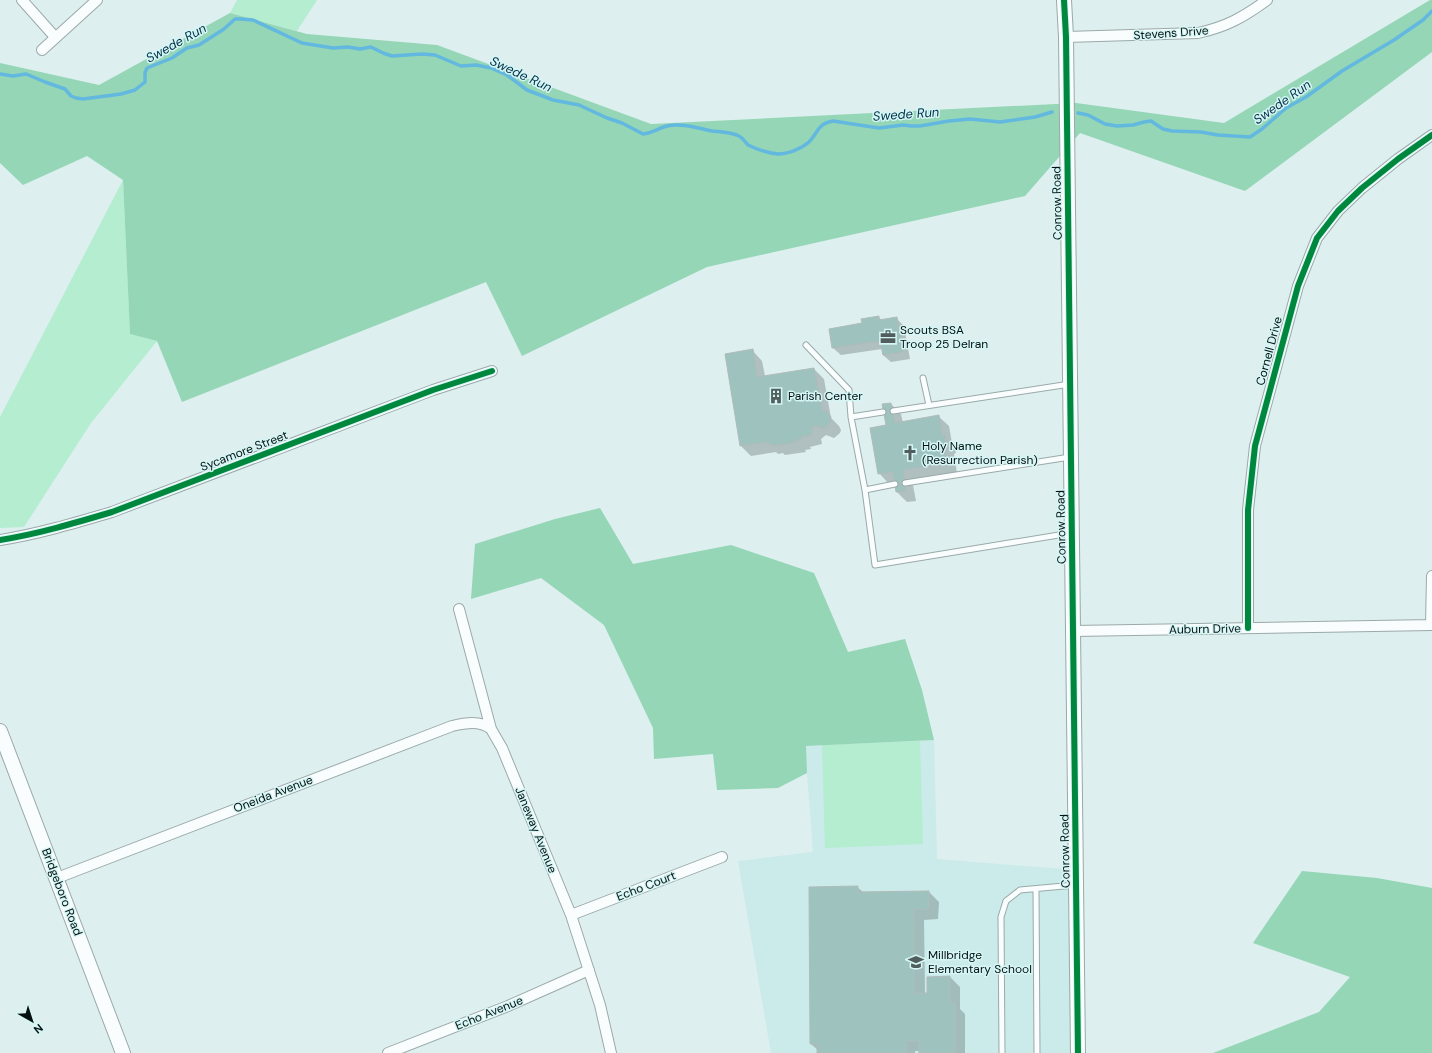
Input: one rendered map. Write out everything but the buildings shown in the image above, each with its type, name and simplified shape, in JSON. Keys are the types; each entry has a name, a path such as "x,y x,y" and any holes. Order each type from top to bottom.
{"street":[{"path":"22,0 54,37"},
{"path":"42,50 54,37 97,0"},
{"name":"Conrow Road","path":"1064,0 1066,37 1078,1053"},
{"name":"Stevens Drive","path":"1066,37 1198,33 1216,30 1246,16 1267,0"},
{"name":"Cornell Drive","path":"1248,628 1248,510 1255,446 1298,286 1317,238 1338,211 1362,188 1398,159 1432,135"},
{"name":"Sycamore Street","path":"0,540 20,537 66,526 112,512 433,390 492,371"},
{"path":"1432,576 1432,625"},
{"name":"Janeway Avenue","path":"459,609 491,729 502,748 570,915 602,1012 611,1053"},
{"name":"Auburn Drive","path":"1073,631 1432,625"},
{"name":"Oneida Avenue","path":"57,878 452,726 463,723 480,723 487,725 491,729"},
{"name":"Bridgeboro Road","path":"0,731 123,1053"},
{"name":"Echo Court","path":"570,915 722,857"},
{"name":"Echo Avenue","path":"388,1053 508,1006 589,970"}],"lane":[{"path":"806,345 849,390 851,417 865,490 875,565 1072,533"},
{"path":"923,378 929,405"},
{"path":"892,411 1070,384"},
{"path":"851,417 884,412"},
{"path":"905,483 1071,456"},
{"path":"865,490 895,484"},
{"path":"1002,1053 1001,917 1006,901 1020,890 1076,885"},
{"path":"1036,889 1037,1053"}],"shaded area":[{"name":"Millbridge Elementary School","path":"934,740 937,859 1076,870 1078,1053 771,1053 738,861 813,852 805,746"}],"green space":[{"path":"237,0 317,0 297,31 230,13"},
{"path":"1432,0 1432,52 1245,191 1080,133 1025,196 707,267 522,356 486,282 182,402 157,341 130,334 123,180 87,156 23,185 0,163 0,63 99,85 230,13 307,34 437,45 651,124 1076,103 1224,123"},
{"path":"123,180 130,334 157,341 91,423 24,527 0,528 0,417"},
{"path":"600,508 633,564 731,545 814,573 848,652 905,639 922,690 934,740 806,746 807,773 778,788 717,790 713,754 654,759 653,728 604,625 541,578 471,599 475,544 555,519"},
{"path":"920,741 923,844 825,848 822,745"},
{"path":"1302,871 1377,878 1432,888 1432,1053 1213,1053 1319,1012 1350,977 1253,943"}],"waterway":[{"name":"Swede Run","path":"1078,113 1088,115 1105,124 1117,126 1133,125 1151,121 1163,129 1172,131 1201,132 1218,135 1250,137 1262,129 1286,108 1306,97 1342,71 1394,40 1423,20 1432,11"},
{"name":"Swede Run","path":"0,74 13,76 26,74 65,89 71,96 76,98 83,99 121,94 135,90 145,82 145,73 147,68 172,58 187,48 199,45 224,29 235,19 240,19 253,20 302,43 333,48 348,47 360,49 371,47 392,56 422,54 435,55 461,66 476,65 491,68 507,75 527,90 553,100 579,105 622,123 643,134 667,126 690,126 736,135 743,139 748,145 766,152 778,154 790,152 802,147 812,139 821,126 833,121 879,128 903,125 920,126 970,119 1000,122 1035,117 1052,112"}],"cycle path":[{"path":"1064,0 1066,37 1078,1053"},
{"path":"1248,628 1248,510 1255,446 1298,286 1317,238 1338,211 1362,188 1398,159 1432,135"},
{"path":"0,540 14,538 112,512 433,390 492,371"}],"place":[{"name":"Scouts BSA Troop 25 Delran","path":"888,337"},
{"name":"Parish Center","path":"776,396"},
{"name":"Holy Name (Resurrection Parish)","path":"910,453"},
{"name":"Millbridge Elementary School","path":"916,962"}]}
